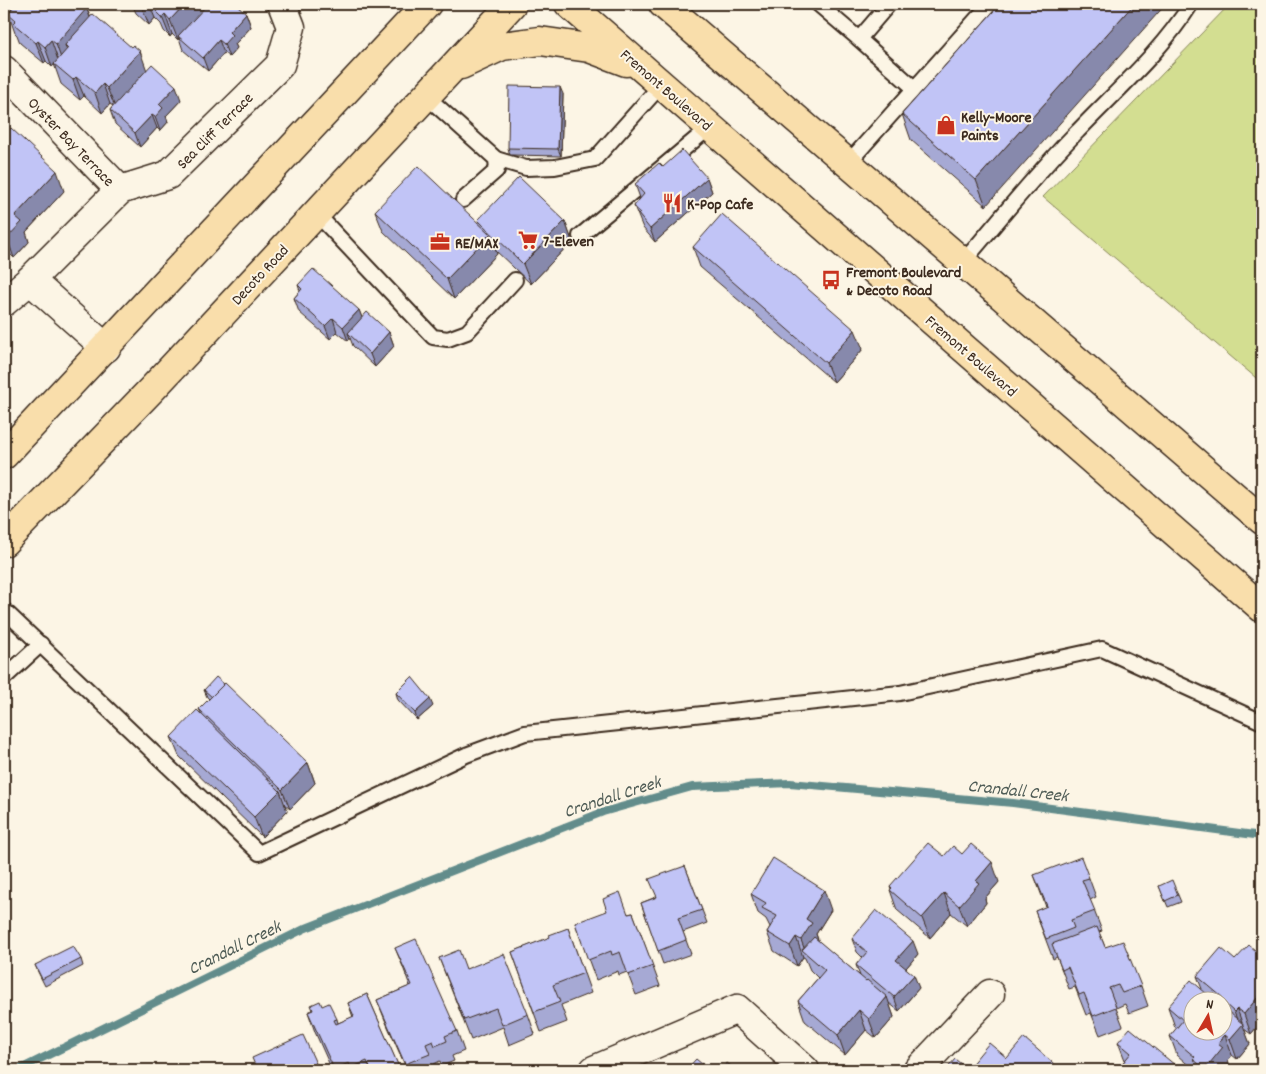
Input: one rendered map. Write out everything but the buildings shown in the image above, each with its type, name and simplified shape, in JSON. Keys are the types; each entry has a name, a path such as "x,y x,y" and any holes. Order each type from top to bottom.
{"main road":[{"path":"396,36 405,4"},
{"path":"4,455 426,4"},
{"name":"Decoto Road","path":"4,542 153,388 512,4"},
{"name":"Fremont Boulevard","path":"569,4 1262,608"},
{"path":"663,4 682,15 848,163 1262,520"},
{"path":"451,69 502,46 540,41 589,48 652,76"}],"street":[{"name":"Sea Cliff Terrace","path":"4,302 30,280 120,190 168,175 280,64 291,27 282,4"},
{"name":"Oyster Bay Terrace","path":"4,70 120,190"},
{"path":"30,280 106,348"},
{"path":"918,1070 990,994"},
{"path":"594,1070 736,1009 805,1070"}],"lane":[{"path":"818,4 914,88"},
{"path":"859,39 889,4"},
{"path":"848,163 990,4"},
{"path":"962,262 1076,132 1136,73 1176,28 1191,4"},
{"path":"426,96 496,159 526,168 555,167 595,159 652,76"},
{"path":"580,236 710,127"},
{"path":"463,200 497,170 496,159"},
{"path":"316,213 433,337 448,339 467,332 515,280"},
{"path":"4,610 259,853 466,755 525,734 900,693 1102,649 1262,722"},
{"path":"4,678 41,644"}],"green space":[{"path":"1230,4 1262,4 1262,383 1043,197"}],"waterway":[{"name":"Crandall Creek","path":"18,1070 306,928 603,812 692,787 790,783 1013,803 1262,836"}],"place":[{"name":"Kelly-Moore Paints","path":"946,125"},
{"name":"K-Pop Cafe","path":"672,203"},
{"name":"7-Eleven","path":"528,240"},
{"name":"RE/MAX","path":"440,242"},
{"name":"Fremont Boulevard & Decoto Road","path":"831,280"}]}
